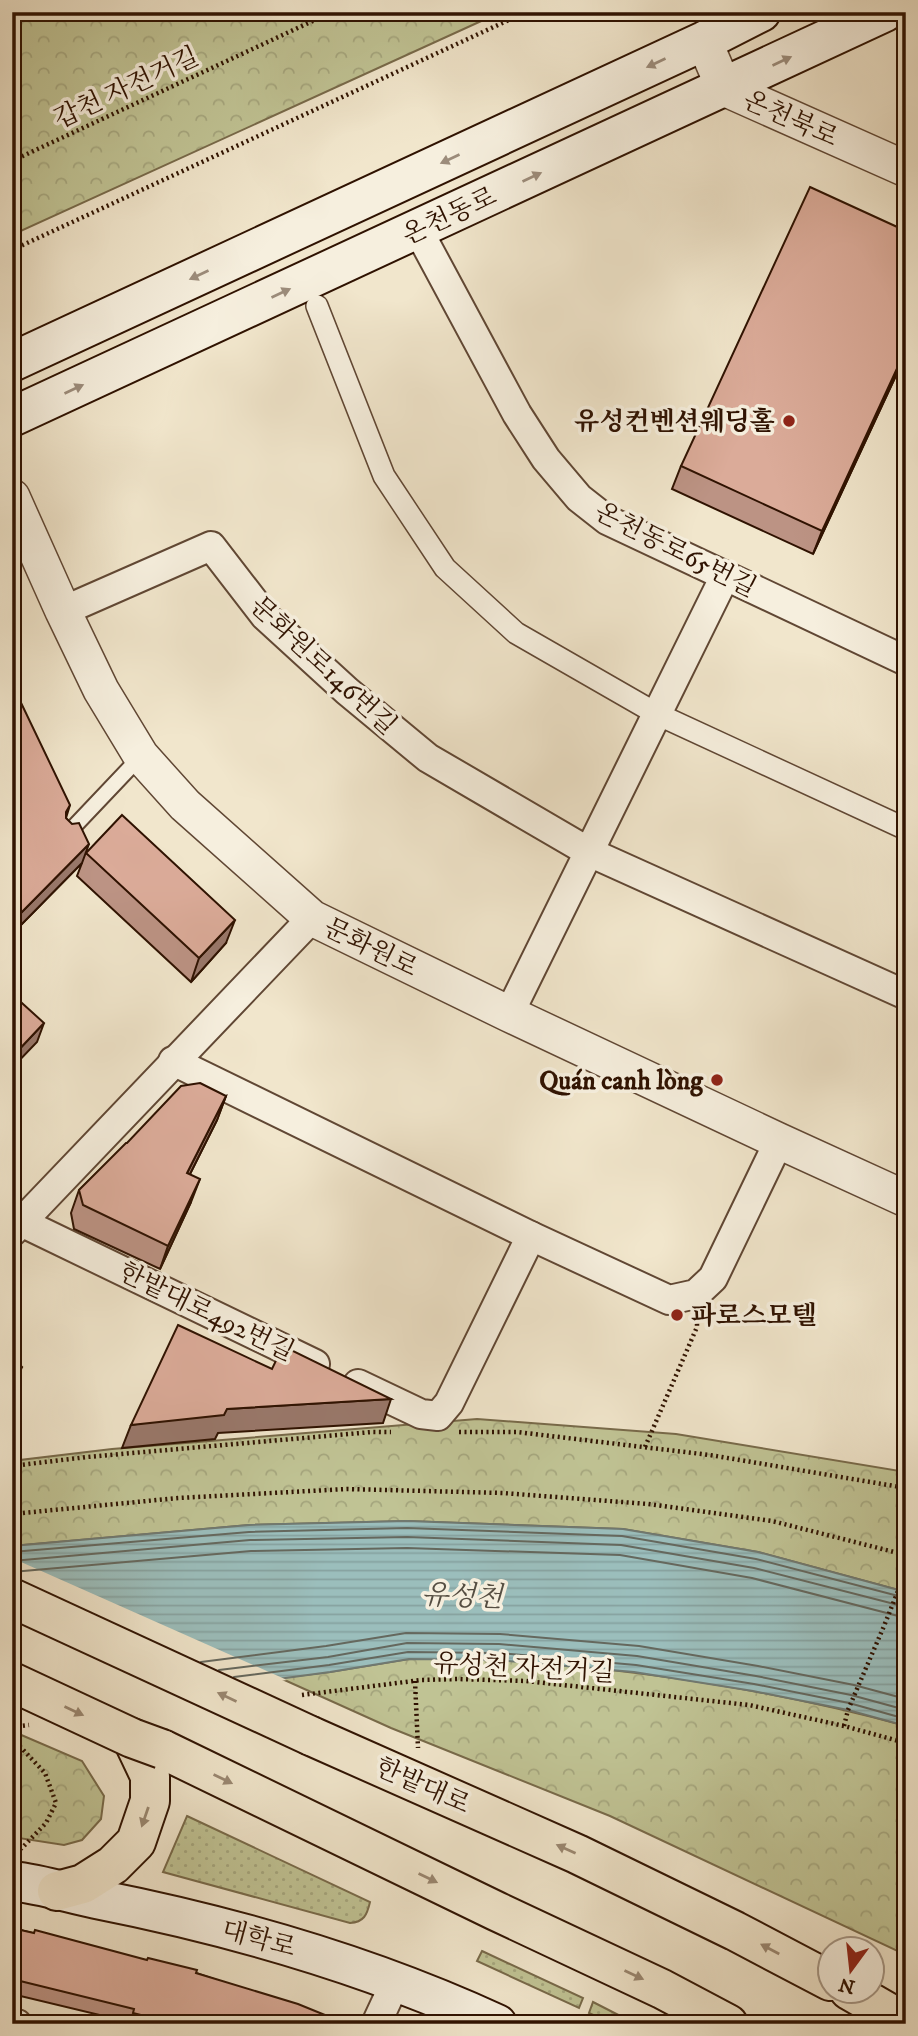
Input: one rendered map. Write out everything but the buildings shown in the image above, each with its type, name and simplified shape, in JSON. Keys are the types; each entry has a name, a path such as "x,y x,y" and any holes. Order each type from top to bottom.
{"main road":[{"name":"온천동로","path":"12,362 704,41 761,12"},
{"name":"온천동로","path":"12,417 885,12"},
{"name":"한밭대로","path":"12,1598 577,1854 816,1973"},
{"path":"12,1682 662,1989 728,2024"},
{"path":"57,1891 83,1884 113,1866 136,1842 150,1801 150,1776 144,1746"},
{"name":"대학로","path":"17,1865 57,1891 207,1924 319,1955 396,1981 497,2024"},
{"path":"873,2004 906,2023"}],"street":[{"name":"온천북로","path":"704,41 724,88 906,169"},
{"name":"온천동로65번길","path":"418,230 517,414 546,459 579,498 607,520 906,661"},
{"path":"317,306 384,476 445,568 516,633 657,715 906,829"},
{"name":"문화원로","path":"12,497 62,611 101,690 141,756 185,805 312,918 509,1014 906,1199"},
{"name":"문화원로146번길","path":"62,611 211,547 265,616 347,691 428,758 589,852 906,995"},
{"path":"509,1014 725,576"},
{"name":"한밭대로492번길","path":"312,918 17,1227 421,1414 438,1416 449,1403 531,1236"},
{"path":"173,1061 531,1236 669,1300 696,1294 713,1278 779,1141"},
{"path":"376,2024 396,1981"}],"lane":[{"path":"68,834 141,756"}],"path":[{"name":"갑천 자전거길","path":"12,161 332,12"},
{"path":"12,250 526,12"},
{"path":"645,1448 697,1327 696,1294"},
{"path":"12,1467 87,1457 372,1432 400,1432"},
{"path":"456,1432 517,1432 710,1455 906,1488"},
{"path":"12,1514 178,1498 347,1489 503,1493 648,1504 772,1521 906,1555"},
{"path":"845,1726 848,1710 906,1571"},
{"path":"415,1681 418,1748"},
{"name":"유성천 자전거길","path":"293,1696 415,1681 526,1681 749,1705 845,1726 906,1743"},
{"path":"12,1727 36,1724"},
{"path":"12,1738 46,1773 56,1803 46,1823 17,1865"}],"green space":[{"path":"37,12 501,12 12,235 12,23"},
{"path":"477,1419 676,1434 906,1472 906,1592 758,1552 623,1529 407,1521 249,1525 12,1546 12,1461 112,1449"},
{"path":"409,1659 500,1660 551,1664 705,1683 806,1702 906,1726 906,1955 886,1946 886,1934 861,1934 610,1816 391,1728 280,1678"},
{"path":"12,1731 82,1761 104,1796 101,1819 82,1840 64,1845 12,1837"},
{"path":"187,1816 370,1902 366,1914 359,1921 350,1923 163,1872"},
{"path":"482,1951 583,1998 579,2008 477,1961"},
{"path":"593,2002 636,2024 612,2024 589,2013"}],"water":[{"name":"유성천","path":"407,1521 623,1529 758,1552 906,1592 906,1726 848,1710 753,1691 634,1672 498,1660 409,1659 12,1715 12,1546 249,1525"}],"pier":[{"path":"12,1558 287,1680 12,1718"}],"place":[{"name":"유성컨벤션웨딩홀","path":"789,421"},
{"name":"Quán canh lòng","path":"717,1080"},
{"name":"파로스모텔","path":"677,1315"}]}
